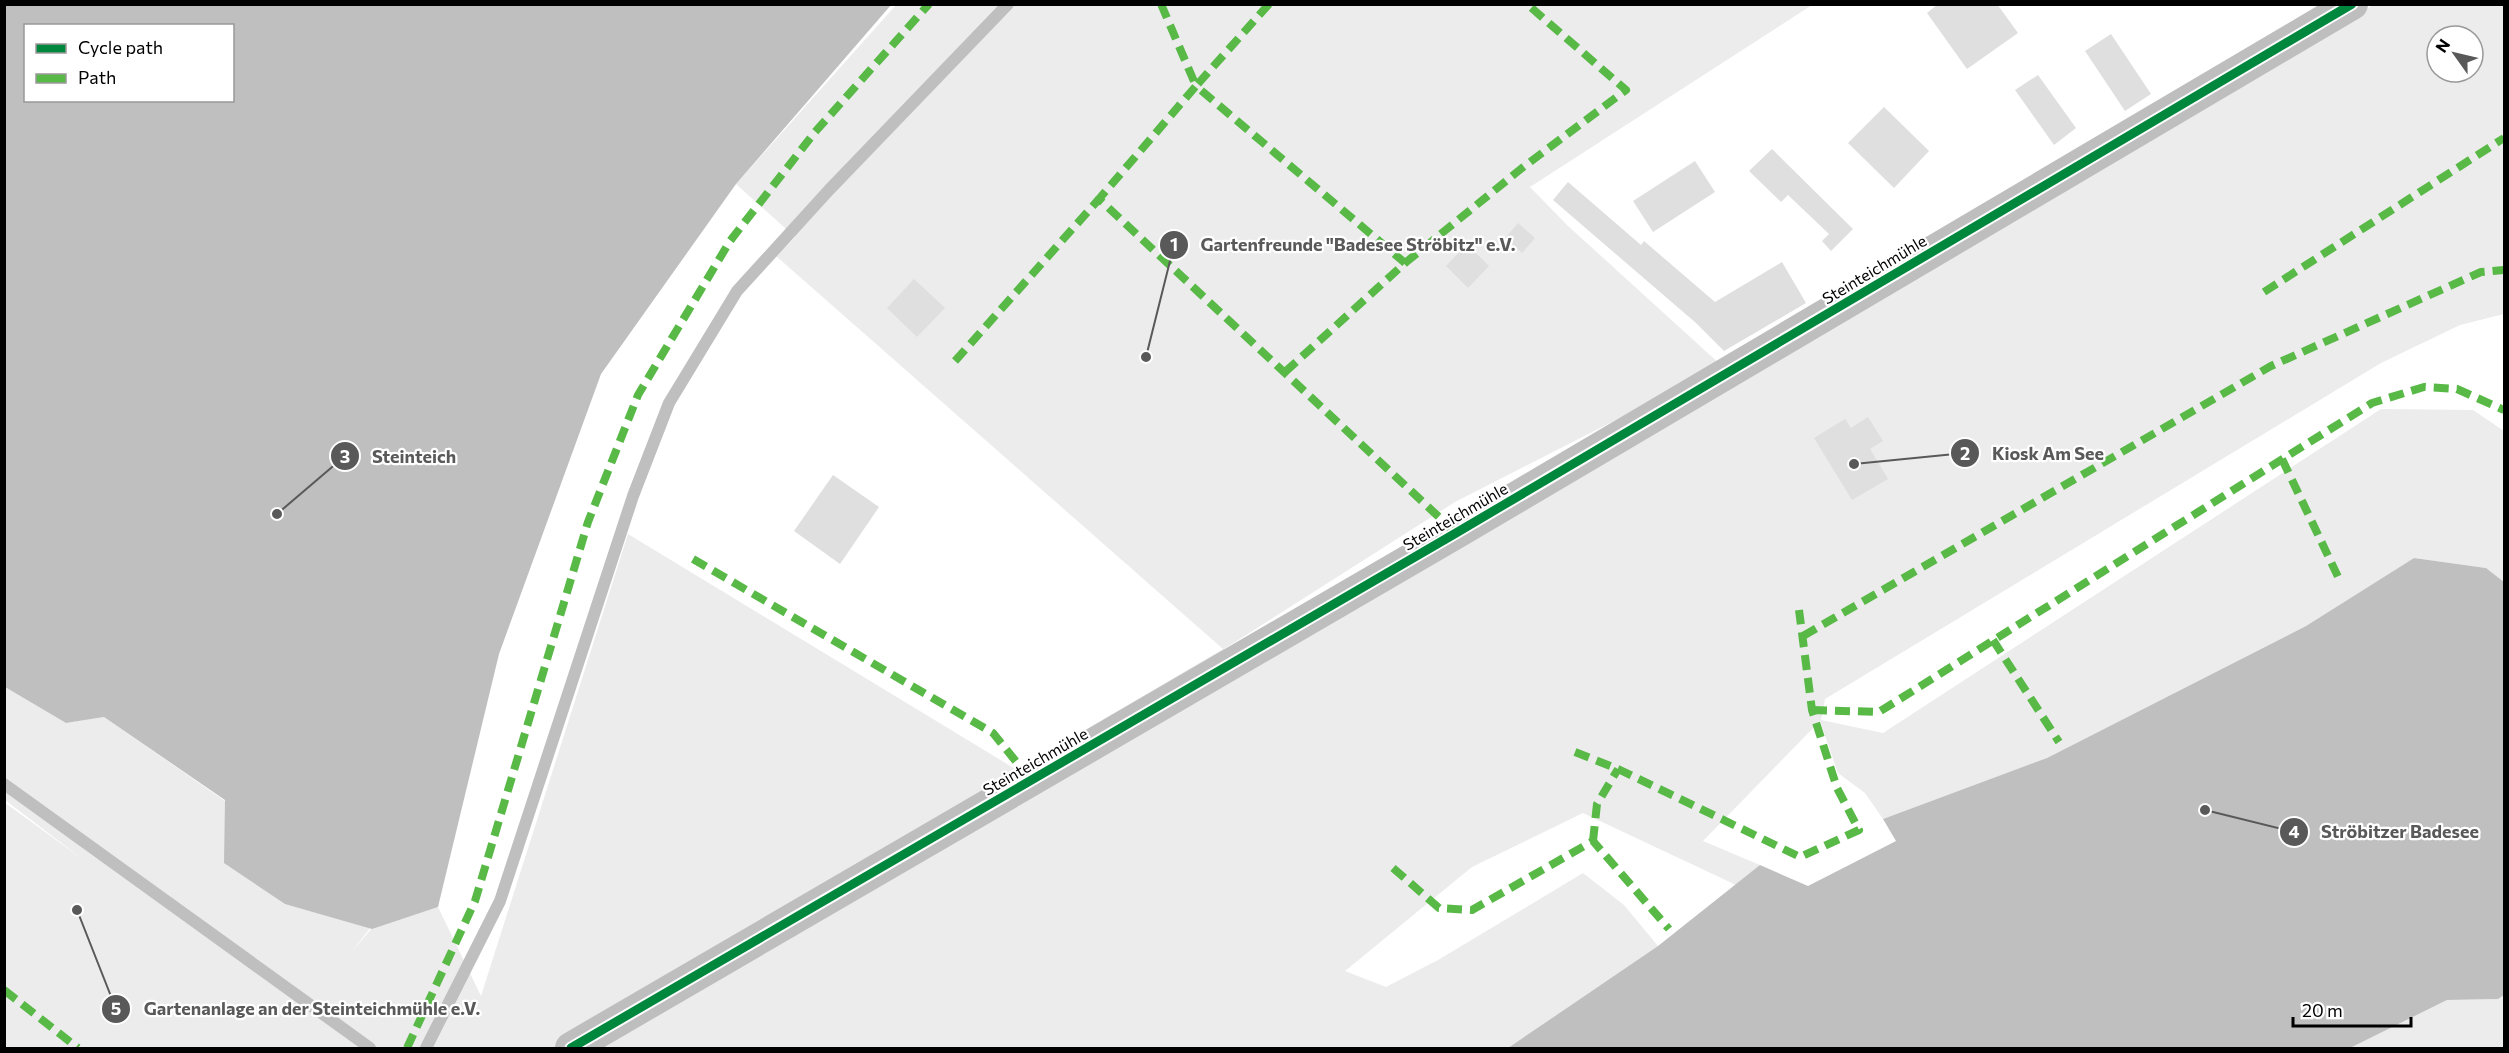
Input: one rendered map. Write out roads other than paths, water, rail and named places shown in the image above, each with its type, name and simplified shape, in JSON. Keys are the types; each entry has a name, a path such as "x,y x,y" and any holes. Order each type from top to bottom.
{"street":[{"name":"Steinteichmühle","path":"571,1048 1456,533 2352,4"}],"waterway":[{"path":"426,1048 500,901 633,496 669,403 737,291 829,190 1008,4"},
{"path":"4,784 370,1048"}],"place":[{"name":"Gartenfreunde \"Badesee Ströbitz\" e.V.","path":"1146,357"},
{"name":"Kiosk Am See","path":"1854,464"},
{"name":"Steinteich","path":"277,514"},
{"name":"Ströbitzer Badesee","path":"2205,810"},
{"name":"Gartenanlage an der Steinteichmühle e.V.","path":"77,910"}]}
